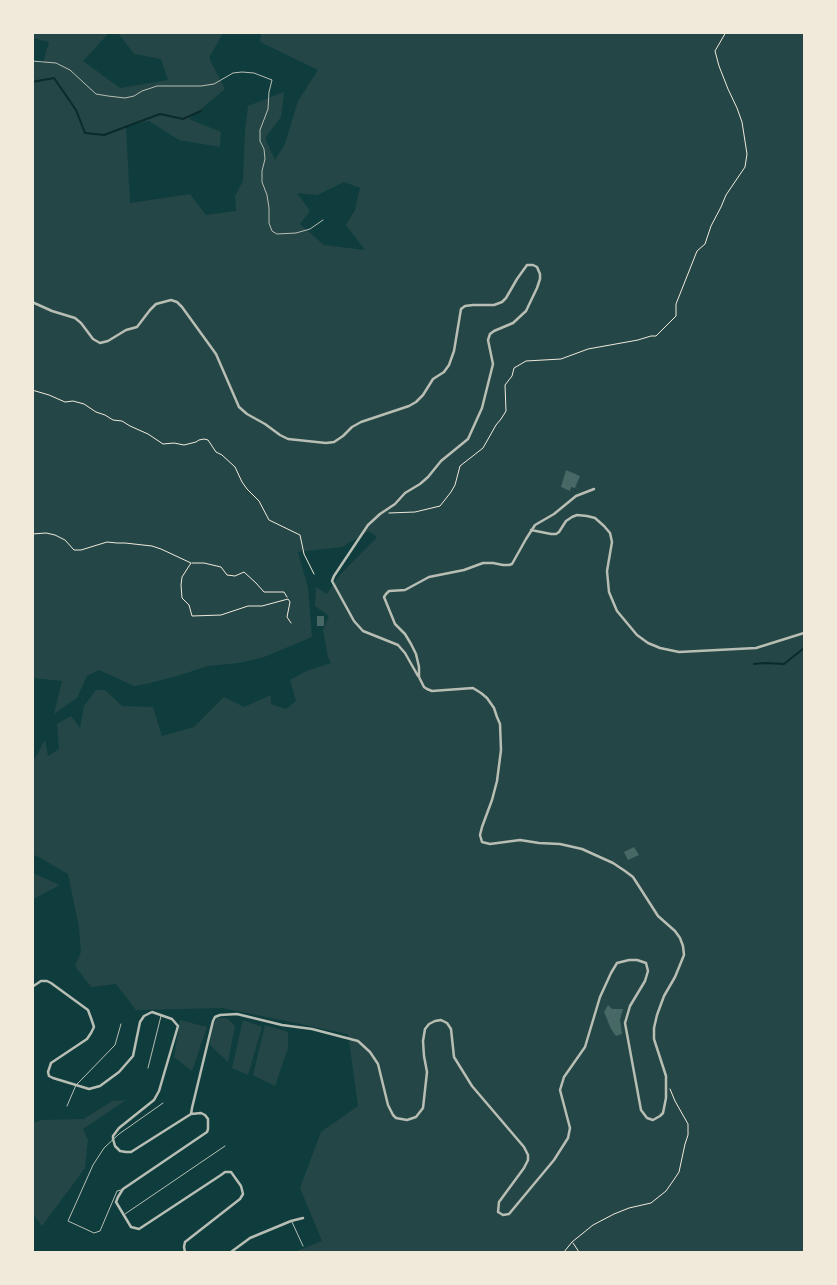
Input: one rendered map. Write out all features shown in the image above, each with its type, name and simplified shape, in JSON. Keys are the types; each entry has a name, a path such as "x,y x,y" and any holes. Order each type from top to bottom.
{"street":[{"path":"32,302 75,318 93,339 100,342 137,327 156,304 171,300 176,302 182,307 216,354 239,407 288,439 326,443 334,442 361,422 416,402 433,379 444,372 449,365 454,351 461,309 464,306 494,305 502,302 527,265 533,265 539,270 540,279 526,311 513,323 490,334 488,340 494,364 482,408 468,439 441,461 420,484 405,493 395,504 368,525 338,569 332,582 354,621 363,630 398,645 405,653 424,687 432,691 473,688 481,693 494,708 500,724 501,750 497,781 480,835 482,842 490,844 520,840 560,844 582,849 626,870 633,877 658,916 675,931 683,946 684,955 675,977 664,996 654,1028 654,1039 666,1076 666,1098 663,1113 653,1120 647,1118 640,1110 625,1023 629,1008 645,981 648,971 646,963 637,960 617,963 600,997 584,1047 561,1084 562,1100 570,1128 568,1138 554,1160 509,1214 503,1215 498,1212 499,1202 524,1168 528,1160 528,1154 472,1086 454,1057 450,1029 447,1023 441,1020 429,1024 425,1029 423,1042 427,1072 423,1108 416,1117 407,1120 396,1118 393,1115 388,1105 378,1064 370,1052 358,1041 312,1029 282,1025 237,1014 220,1015 215,1017 213,1021 191,1114"},
{"path":"419,677 419,667 414,649 405,634 395,624 384,597 386,594 389,591 405,590 429,577 464,570 483,563 509,566 535,524 554,514 576,496 594,489"},
{"path":"531,530 556,534 566,521 572,516 577,515 595,518 604,526 610,533 612,542 607,571 609,592 617,611 637,635 648,643 660,648 678,652 756,648 804,633"},
{"path":"32,987 41,981 52,983 88,1010 92,1018 94,1027 87,1039 55,1060 49,1067 48,1072 50,1076 76,1086 89,1089 100,1086 119,1072 132,1056 140,1022 144,1016 152,1012 172,1019 178,1026 159,1091 154,1100 119,1128 113,1139 115,1146 120,1151 131,1152 191,1114 201,1113 208,1119 208,1130 206,1132 123,1189 116,1202 131,1227 139,1229 225,1172 231,1172 241,1186 242,1194 240,1199 186,1242 184,1246 185,1252"},
{"path":"231,1252 250,1238 303,1218"}],"lane":[{"path":"32,61 56,64 70,70 96,94 125,98 157,86 201,86 214,84 233,73 254,74 272,80 268,109 260,130 260,141 264,149 265,159 262,170 262,182 267,194 269,223 272,231 277,234 296,233 310,229 323,220"},
{"path":"148,1068 161,1016"},
{"path":"67,1106 76,1086 115,1045 121,1024"},
{"path":"123,1189 117,1191 100,1231 94,1233 68,1222 93,1165 104,1148 113,1139 163,1103"},
{"path":"123,1215 226,1146"},
{"path":"291,1221 303,1246"}],"path":[{"path":"380,514 415,512 440,506 455,485 460,466 483,448 506,411 505,385 512,376 514,368 526,361 561,359 588,349 656,336 676,316 676,304 696,251 705,244 711,226 726,195 745,167 747,154 742,122 738,108 719,66 715,51 726,32"},
{"path":"32,390 65,402 73,400 84,404 113,420 122,421 148,434 163,444 174,443 184,445 199,440 208,440 216,452 235,467 242,482 259,501 269,520 300,535 304,554 314,574"},
{"path":"32,534 55,535 65,540 74,550 81,550 107,542 152,546 172,553 191,563 204,563 221,567 228,575 235,576 244,572 264,592 284,592 290,602 287,617 291,623"},
{"path":"191,563 182,577 181,585 182,598 189,605 192,616 221,615 248,606 262,606 288,598"},
{"path":"564,1252 572,1242 593,1225 629,1208 651,1203 666,1191 679,1172 688,1135 688,1124 675,1101 666,1076"},
{"path":"572,1242 580,1252"}],"shaded area":[{"path":"33,33 109,33 83,61 120,88 168,80 161,59 134,54 118,33 223,33 209,58 225,89 189,119 221,132 220,147 179,140 149,121 126,126 130,203 190,194 206,215 236,211 235,196 243,181 248,106 284,92 281,117 265,138 275,160 285,144 298,101 318,70 260,42 261,33 804,33 804,1252 294,1252 322,1241 300,1188 321,1132 358,1106 348,1034 223,1008 136,1010 116,984 91,987 75,966 81,952 79,927 68,874 33,855 33,762 45,740 48,756 59,749 57,724 71,716 80,728 84,706 96,690 105,690 122,706 153,707 162,736 194,727 224,697 244,707 271,695 271,704 286,709 296,701 290,680 306,671 331,663 328,657 323,630 329,616 315,606 316,587 327,594 337,578 377,537 369,531 342,547 298,552 308,588 312,637 264,657 239,663 208,666 177,676 134,686 99,670 87,676 77,698 54,714 62,681 32,678 32,61 43,63 49,42 33,38","holes":["344,182 360,188 355,210 346,225 365,250 324,245 300,224 310,211 297,193 317,195"]},
{"path":"33,873 60,885 33,899"},
{"path":"217,1018 227,1018 235,1026 228,1062 210,1045 212,1025"},
{"path":"180,1020 207,1027 192,1071 174,1057"},
{"path":"243,1020 262,1027 248,1075 232,1068"},
{"path":"265,1025 288,1032 288,1048 275,1086 253,1075"},
{"path":"126,1100 83,1129 88,1140 85,1168 42,1226 33,1214 33,1123 41,1120 84,1119 112,1101"}],"building":[{"path":"566,470 580,476 575,488 571,487 570,491 561,487"},
{"path":"317,616 324,616 324,626 317,626"},
{"path":"634,847 639,855 628,860 624,852"},
{"path":"608,1005 612,1009 623,1009 620,1020 622,1034 616,1036 611,1029 604,1012"}],"waterway":[{"path":"32,82 54,78 76,110 85,133 104,135 160,114 183,119 201,111"},
{"path":"754,664 784,664 804,648"}]}
